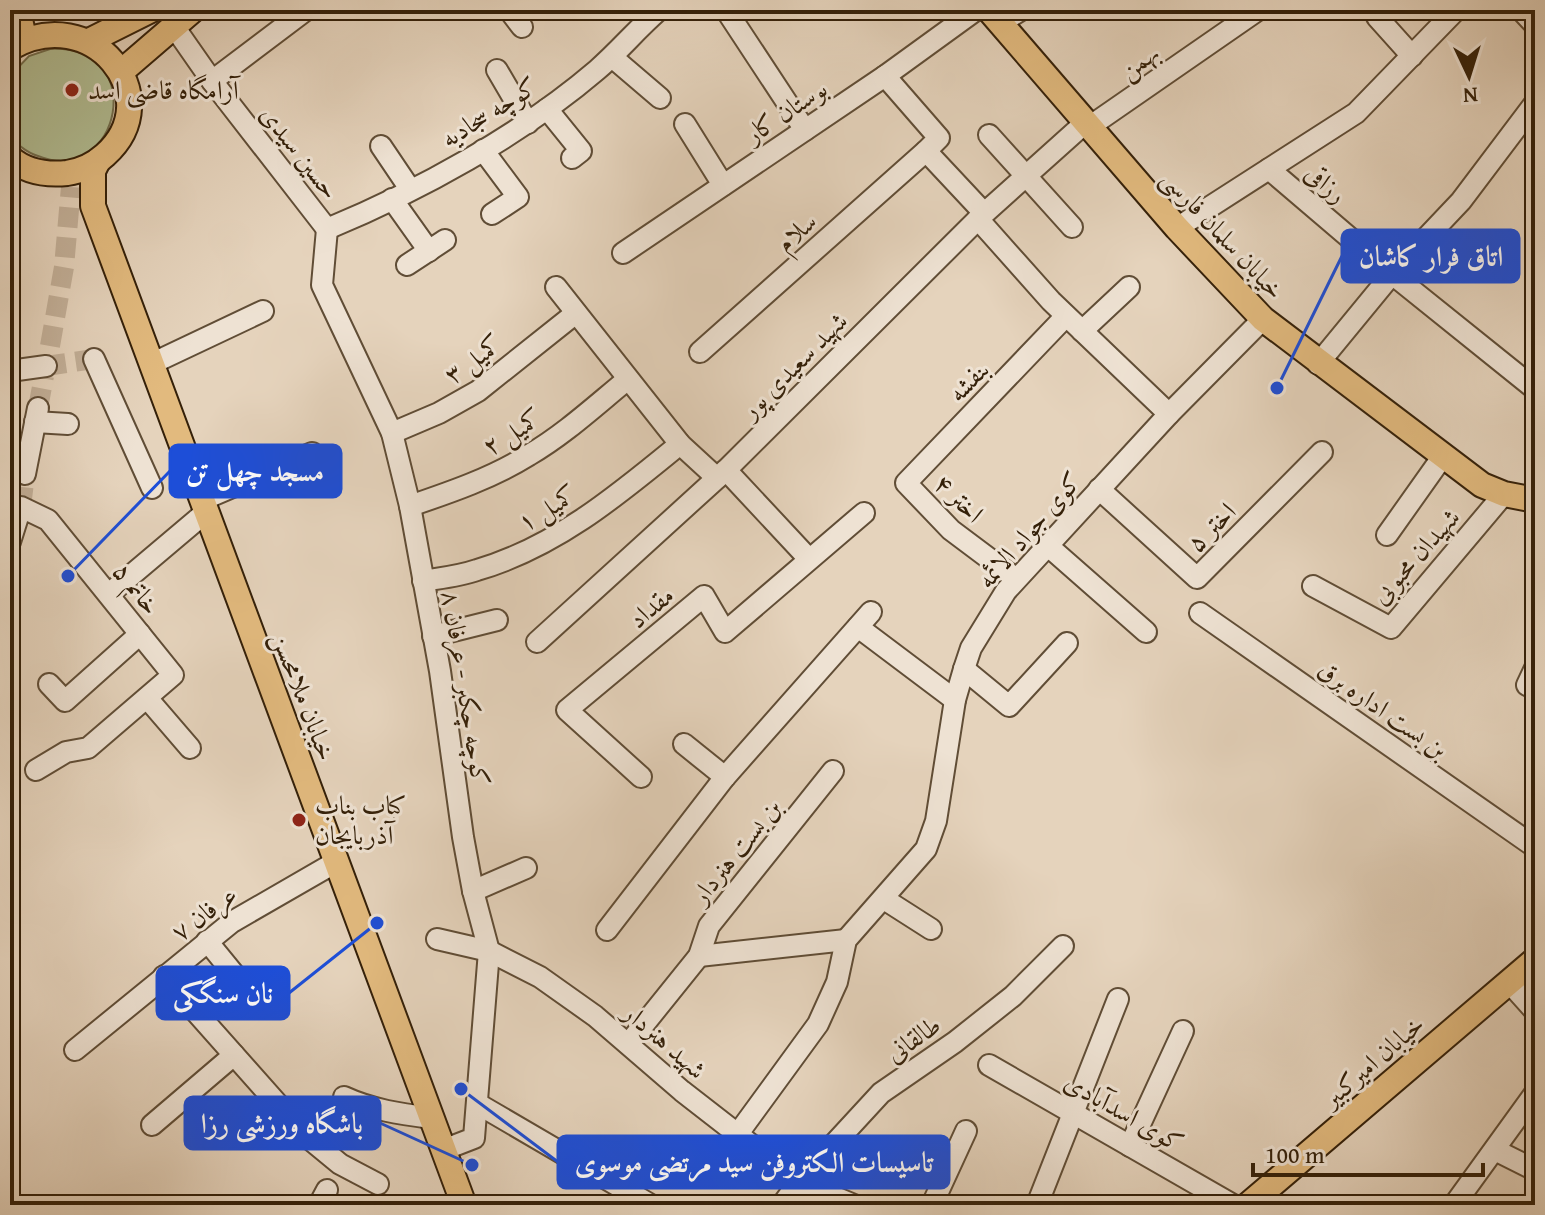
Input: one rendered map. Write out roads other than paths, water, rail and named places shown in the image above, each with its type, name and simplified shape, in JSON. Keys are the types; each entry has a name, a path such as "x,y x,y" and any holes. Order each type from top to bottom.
{"main road":[{"path":"18,10 17,43 46,32 80,36 146,11"},
{"path":"56,10 80,36 112,57 121,72 128,105 120,137 93,171 93,206"},
{"path":"121,72 193,10"},
{"name":"خیابان سلمان فارسی","path":"1004,14 1087,125 1225,282 1263,319 1318,364 1482,485 1504,494 1535,500"},
{"path":"12,160 32,171 51,175 76,172 98,161"},
{"path":"51,175 93,206"},
{"name":"خیابان ملامحسن","path":"93,206 443,1150 457,1199"},
{"name":"خیابان امیرکبیر","path":"1248,1205 1535,960"}],"street":[{"path":"212,81 306,10"},
{"path":"726,10 805,130"},
{"name":"بوستان کار","path":"623,253 885,76 976,10"},
{"name":"بهمن","path":"1087,125 1258,10"},
{"path":"1177,228 1356,113 1456,10"},
{"path":"1521,10 1535,25"},
{"name":"کوچه سجادیه","path":"327,229 401,194 528,123 612,57 644,14"},
{"path":"1377,17 1412,56"},
{"name":"حسین سیدی","path":"175,28 212,81 327,229"},
{"path":"612,57 660,98"},
{"path":"497,70 528,123"},
{"path":"885,76 939,138 926,151 1066,316 1169,414"},
{"path":"1318,364 1392,274 1461,201 1535,103"},
{"path":"547,109 576,155"},
{"path":"685,124 723,185"},
{"name":"شهید سعیدی پور","path":"537,642 721,474 981,216 1087,125"},
{"path":"989,135 1072,227"},
{"path":"381,146 401,194 437,245 407,265"},
{"path":"483,150 518,197 492,214"},
{"name":"سلام","path":"700,352 926,151"},
{"name":"رزاقی","path":"1269,169 1392,274 1535,389"},
{"name":"کوچه چکبر - عرفان ۸","path":"327,229 322,285 331,310 392,433 410,506 473,891 489,951 474,1138 443,1150"},
{"path":"556,287 680,444 721,474 809,559"},
{"path":"1082,331 1129,287"},
{"path":"151,364 263,311"},
{"name":"کمیل ۳","path":"392,433 439,413 478,391 576,313"},
{"name":"بنفشه","path":"906,483 1066,316"},
{"name":"کوی جواد الائمه","path":"846,940 921,858 930,840 936,821 955,700 971,648 986,621 1015,578 1263,319"},
{"path":"94,359 152,488"},
{"path":"10,371 47,363"},
{"name":"کمیل ۲","path":"410,506 492,475 528,456 628,379"},
{"path":"25,474 36,415 68,424"},
{"name":"کمیل ۱","path":"423,581 474,572 532,549 594,512 680,444"},
{"name":"اختر ۵","path":"1099,489 1197,578 1322,452"},
{"path":"109,594 204,506 312,453"},
{"path":"1387,535 1443,456"},
{"name":"اختر ۴","path":"906,483 951,530 1015,578"},
{"name":"شهیدان محبوبی","path":"1313,586 1391,628 1504,494"},
{"name":"خاتم ۵","path":"10,542 21,507 48,520 173,675 147,698"},
{"name":"مقداد","path":"641,777 567,710 704,596 725,632 864,513"},
{"path":"1047,545 1146,632"},
{"name":"بن بست اداره برق","path":"1200,613 1535,847"},
{"path":"607,930 725,777 865,619 955,700"},
{"path":"433,636 497,620"},
{"path":"49,684 65,701 140,634"},
{"path":"964,669 1009,706 1067,643"},
{"path":"1535,668 1527,685 1535,689"},
{"path":"36,770 66,752 88,748 147,698 190,748"},
{"path":"684,744 725,777"},
{"name":"بن بست هنردار","path":"629,1043 699,956 709,926 833,771"},
{"name":"عرفان ۷","path":"75,1050 207,941 257,906 336,862"},
{"path":"473,891 526,868"},
{"path":"884,899 931,929"},
{"name":"شهید هنردار","path":"437,939 489,951 540,977 595,1016 737,1135 799,1182 854,1205"},
{"path":"699,956 846,940 837,982 818,1024 737,1135"},
{"path":"207,941 247,990"},
{"name":"طالقانی","path":"782,1205 799,1182 881,1093 955,1042 1013,996 1063,946"},
{"path":"164,976 322,1150 358,1176 378,1184"},
{"path":"1509,982 1535,1011"},
{"path":"1037,1205 1118,999"},
{"path":"1130,1146 1183,1031"},
{"path":"152,1125 234,1055"},
{"name":"کوی اسدآبادی","path":"989,1065 1233,1205"},
{"path":"1454,1205 1535,1093"},
{"path":"344,1097 362,1106 431,1118"},
{"path":"478,1104 651,1205"},
{"path":"932,1205 966,1131"},
{"path":"1495,1150 1535,1170"}],"tunnel":[{"path":"50,346 64,267 71,187"},
{"path":"46,366 94,359"},
{"path":"38,408 44,376"},
{"path":"21,507 25,474"}],"place":[{"name":"آرامگاه قاضی اسد","path":"72,90"},
{"name":"اتاق فرار کاشان","path":"1277,388"},
{"name":"مسجد چهل تن","path":"68,576"},
{"name":"کباب بناب آذربایجان","path":"299,820"},
{"name":"نان سنگکی","path":"377,923"},
{"name":"تاسیسات الکتروفن سید مرتضی موسوی","path":"461,1089"},
{"name":"باشگاه ورزشی رزا","path":"472,1165"}]}
